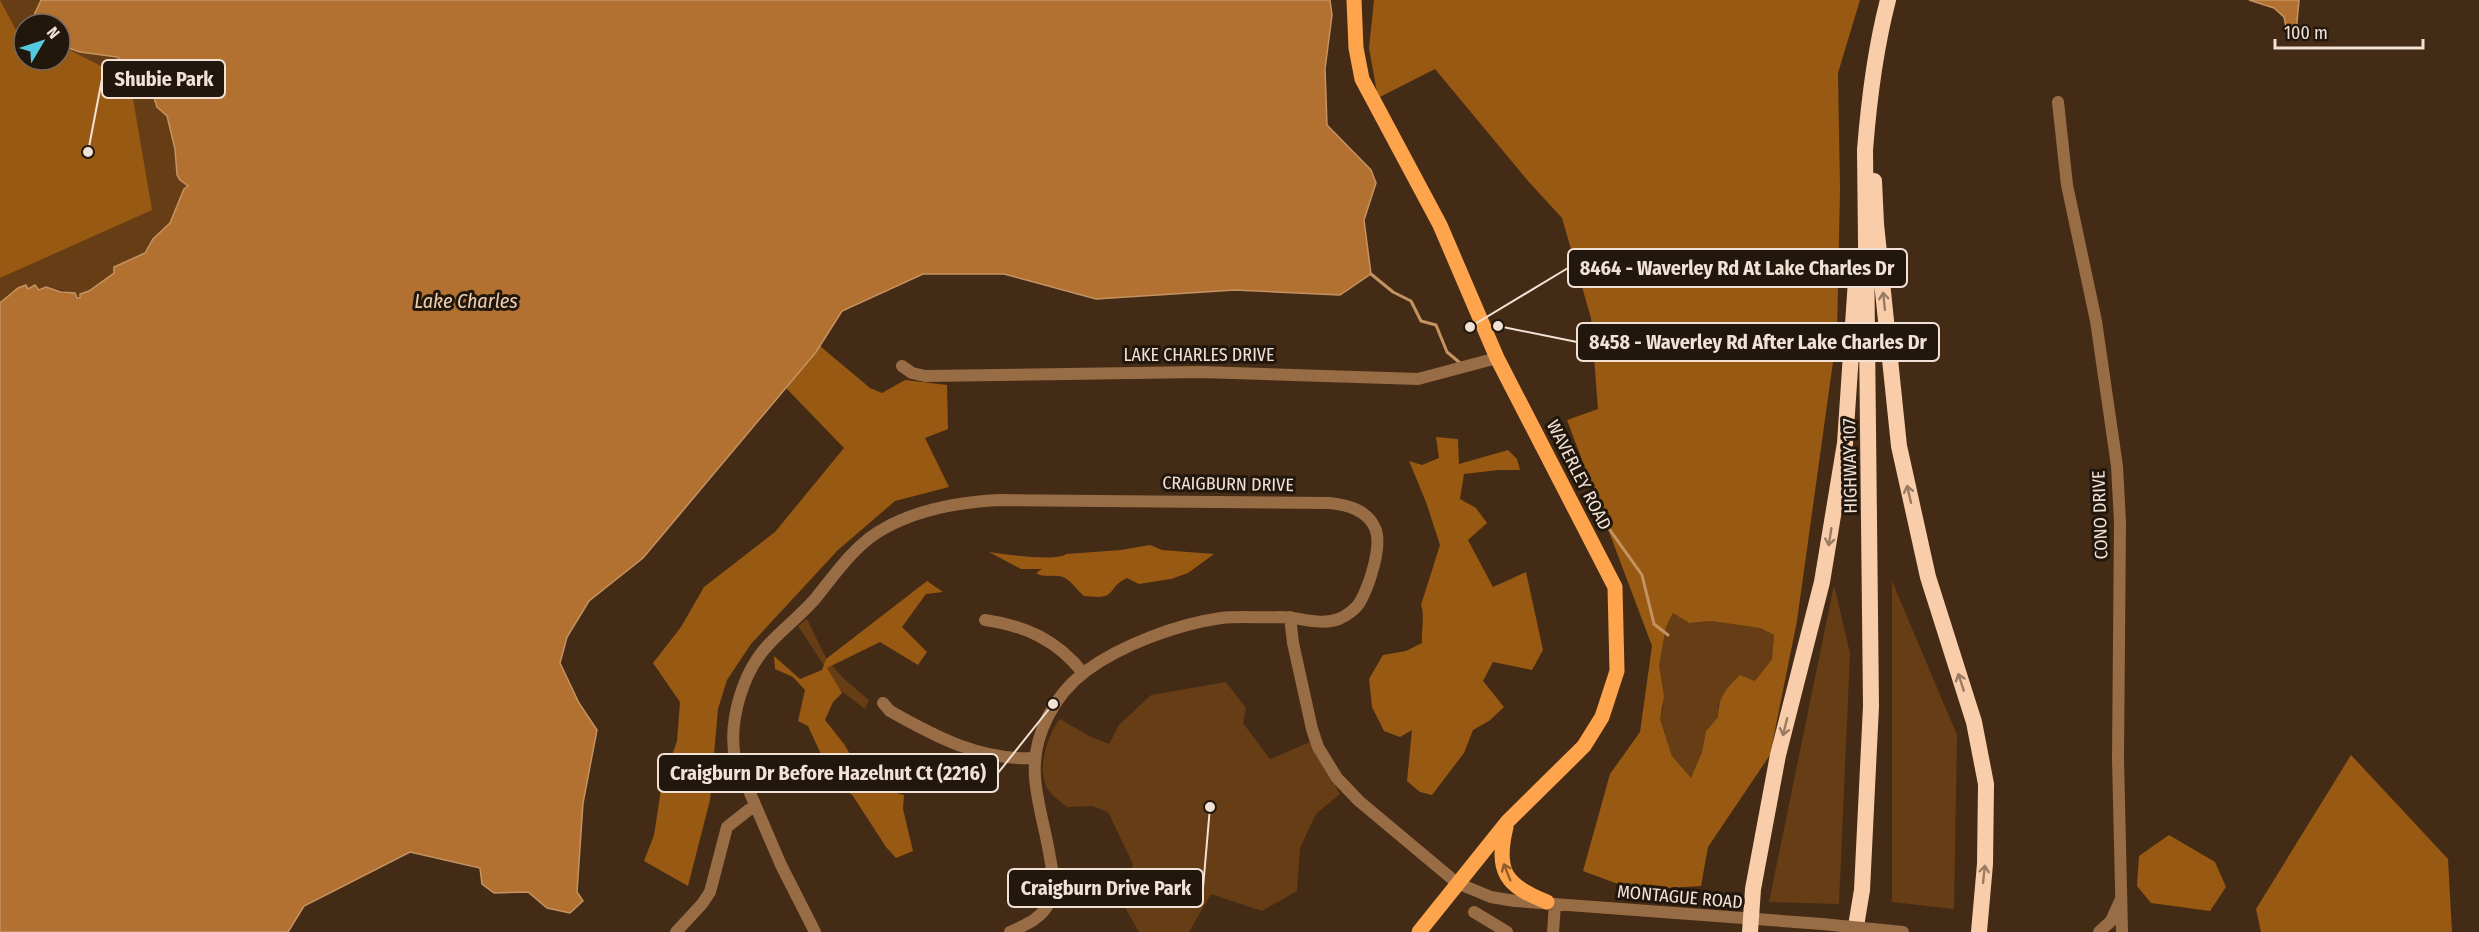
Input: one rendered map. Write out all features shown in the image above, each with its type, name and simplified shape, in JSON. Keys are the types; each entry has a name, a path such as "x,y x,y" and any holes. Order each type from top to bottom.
{"highway":[{"name":"HIGHWAY 107","path":"1855,932 1862,890 1871,706 1864,204 1869,93 1877,42 1888,0"},
{"path":"1869,93 1876,224 1899,446 1928,577 1974,722 1986,784 1985,864 1979,932"},
{"path":"1751,926 1753,889 1778,755 1822,582 1843,455 1864,204"}],"main road":[{"name":"WAVERLEY ROAD","path":"1354,0 1356,48 1362,79 1440,225 1497,358 1615,587 1617,671 1602,717 1584,746 1508,821 1419,932"},
{"path":"1508,821 1501,850 1509,880 1529,895 1551,903"}],"street":[{"name":"CONO DRIVE","path":"2058,102 2067,184 2096,321 2117,466 2120,522 2118,758 2122,932"},
{"name":"LAKE CHARLES DRIVE","path":"902,366 912,374 925,376 1201,372 1418,379 1497,358"},
{"name":"CRAIGBURN DRIVE","path":"815,932 781,865 735,758 733,746 740,698 752,669 770,643 800,616 858,549 884,528 903,519 949,505 999,500 1330,502 1350,506 1367,515 1377,530 1378,548 1360,602 1339,619 1313,622 1290,617 1221,618 1183,628 1144,640 1114,654 1083,673 1062,696 1044,723 1035,758 1035,780 1054,886 1049,902 1039,916 1010,932"},
{"name":"MONTAGUE ROAD","path":"1290,617 1293,643 1312,729 1318,747 1329,767 1351,794 1457,883 1473,891 1504,900 1551,903 1751,926 1822,924 1903,932"},
{"path":"985,620 1018,627 1044,638 1064,652 1083,673"},
{"path":"883,703 890,711 954,745 993,755 1035,758"},
{"path":"675,932 702,904 710,892 727,827 755,805"},
{"path":"2099,932 2111,921 2122,894"},
{"path":"1551,903 1552,932"},
{"path":"1474,912 1507,932"}],"shaded area":[{"path":"0,0 41,0 36,12 12,12 12,72 72,72 72,48 119,58 132,69 166,114 175,149 177,175 188,185 170,223 153,239 146,253 114,268 114,273 81,298 77,298 75,293 52,289 39,290 33,286 28,289 24,285 0,303"},
{"path":"0,0 12,22 12,72 72,72 72,51 130,81 152,210 0,278"},
{"path":"1374,0 1860,0 1838,73 1840,190 1837,333 1797,621 1770,755 1708,847 1701,886 1634,890 1583,871 1610,774 1640,732 1652,646 1567,420 1598,409 1591,318 1562,218 1528,181 1435,69 1378,98 1369,48","holes":["1673,613 1689,623 1711,621 1760,628 1774,635 1772,659 1755,681 1740,675 1724,694 1719,704 1718,717 1706,731 1702,752 1691,778 1672,756 1660,719 1664,696 1659,666 1666,627"]},
{"path":"820,346 870,388 882,393 905,380 947,385 948,429 925,438 949,487 895,501 838,550 751,644 727,680 718,709 710,800 688,886 644,861 654,835 662,783 677,741 680,702 653,663 681,627 704,587 775,532 844,448 786,388"},
{"path":"1436,437 1458,439 1459,464 1508,450 1517,459 1520,470 1464,474 1460,499 1476,508 1487,523 1468,540 1493,587 1526,572 1543,650 1532,670 1493,662 1483,681 1504,707 1489,721 1473,730 1464,753 1432,795 1420,792 1407,781 1412,730 1400,737 1384,731 1372,707 1369,679 1383,655 1406,651 1422,643 1421,605 1440,545 1409,461 1422,465 1439,458"},
{"path":"1150,545 1162,550 1214,554 1188,573 1171,579 1139,584 1127,578 1117,584 1109,594 1097,597 1084,596 1065,578 1036,573 1042,569 1021,569 989,552 1029,557 1052,557"},
{"path":"927,581 943,592 926,594 902,627 927,652 918,665 880,642 827,668 842,693 833,702 825,720 844,744 859,769 889,791 904,795 903,809 913,851 896,858 886,847 853,796 847,790 838,791 808,726 798,721 805,690 793,677 775,669 774,656 800,679 822,670 826,659"},
{"path":"1892,581 1957,735 1954,909 1892,902"},
{"path":"1834,585 1850,653 1839,904 1769,902"},
{"path":"1673,613 1689,623 1711,621 1760,628 1774,635 1772,659 1755,681 1718,704 1718,717 1706,731 1702,752 1691,779 1672,756 1660,719 1663,707 1659,666 1666,627"},
{"path":"807,619 827,660 844,679 869,700 865,709 840,690 798,626"},
{"path":"1226,682 1246,708 1243,723 1270,759 1310,742 1340,794 1316,814 1300,848 1297,891 1262,911 1211,894 1189,932 1139,932 1124,906 1125,889 1133,864 1108,812 1092,806 1067,807 1049,791 1043,774 1047,744 1060,719 1089,736 1109,744 1119,725 1151,695"},
{"path":"2351,755 2448,859 2452,932 2261,932 2256,909"},
{"path":"2169,835 2215,862 2226,887 2210,911 2151,903 2137,886 2139,856"}],"water":[{"name":"Lake Charles","path":"41,0 1330,0 1332,15 1325,69 1327,125 1371,170 1376,183 1364,220 1371,274 1340,295 1235,290 1096,299 1004,274 923,274 842,311 816,352 643,558 589,601 567,637 560,663 579,703 597,730 583,803 577,892 583,901 570,913 547,908 528,892 494,893 482,884 480,868 410,852 304,906 288,932 0,932 0,303 18,288 26,285 28,289 35,285 39,290 46,287 61,292 75,293 77,298 80,298 80,294 89,291 114,273 114,267 145,253 153,239 170,223 184,189 188,186 177,175 175,149 167,116 157,107 154,98 131,70 117,57 72,49 72,12 36,12"},
{"path":"2249,0 2299,0 2296,33 2287,32 2284,17 2274,8"}],"waterway":[{"path":"1371,274 1393,292 1411,301 1421,321 1436,325 1447,352 1459,362"},
{"path":"1590,502 1642,575 1654,624 1668,635"}],"place":[{"name":"Shubie Park","path":"88,152"},
{"name":"8458 - Waverley Rd After Lake Charles Dr","path":"1498,326"},
{"name":"8464 - Waverley Rd At Lake Charles Dr","path":"1470,327"},
{"name":"Craigburn Dr Before Hazelnut Ct (2216)","path":"1053,704"},
{"name":"Craigburn Drive Park","path":"1210,807"}]}
